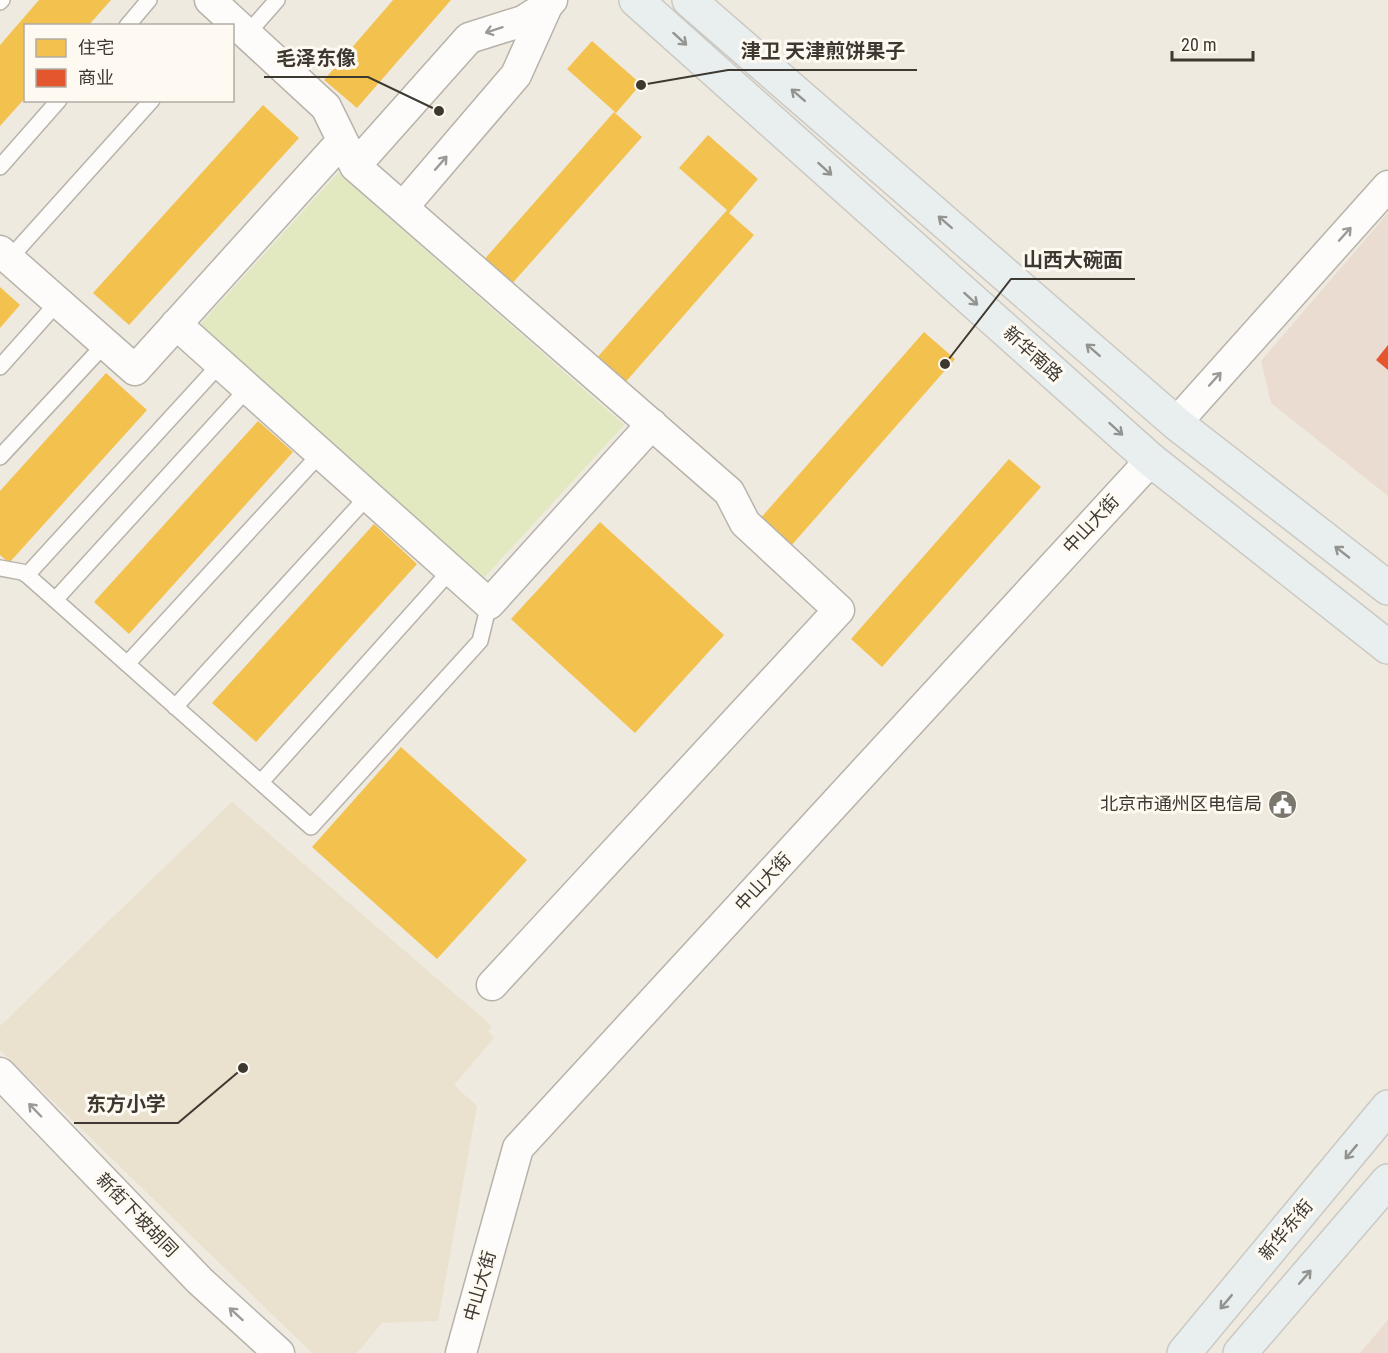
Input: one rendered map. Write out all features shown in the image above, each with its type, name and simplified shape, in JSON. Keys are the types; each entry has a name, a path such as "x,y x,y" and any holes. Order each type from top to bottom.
{"main road":[{"name":"新华南路","path":"636,0 1151,460 1388,647"},
{"path":"689,0 1176,423 1388,588"},
{"name":"新华东街","path":"1184,1353 1388,1107"},
{"path":"1240,1353 1388,1181"}],"street":[{"path":"5,255 135,370 176,324 469,38 523,21 549,3"},
{"path":"403,207 516,75 549,3"},
{"path":"234,26 326,107 349,153 403,207 729,492 745,523 839,610 492,986"},
{"path":"1176,423 1388,186"},
{"path":"176,324 489,604 651,424"},
{"name":"中山大街","path":"461,1353 518,1148 1151,460"},
{"name":"新街下坡胡同","path":"0,1073 200,1281 279,1353"}],"lane":[{"path":"129,24 149,0"},
{"path":"226,19 277,0"},
{"path":"0,167 57,102"},
{"path":"5,255 151,102"},
{"path":"0,367 58,302"},
{"path":"0,457 105,344"},
{"path":"27,575 220,364"},
{"path":"54,600 248,388"},
{"path":"127,664 320,454"},
{"path":"175,707 368,496"},
{"path":"0,568 27,575 311,827 480,641 489,604"},
{"path":"261,782 451,570"}],"shaded area":[{"path":"1388,213 1388,496 1271,403 1261,361"},
{"path":"232,802 492,1026 488,1031 494,1038 454,1085 477,1106 438,1321 382,1323 357,1353 312,1353 0,1050 0,1026"},
{"path":"1388,1320 1388,1353 1360,1353"}],"green space":[{"path":"338,173 624,425 481,581 198,327"}],"building: 住宅":[{"path":"39,0 111,0 90,24 24,24 24,99 0,126 0,45"},
{"path":"393,0 451,0 357,108 324,80"},
{"path":"592,41 641,84 616,113 567,69"},
{"path":"263,105 299,138 129,325 93,293"},
{"path":"614,112 642,137 510,286 482,262"},
{"path":"708,135 758,179 729,213 754,235 623,385 595,360 727,210 679,168"},
{"path":"0,287 20,305 0,328"},
{"path":"924,332 955,359 790,547 759,520"},
{"path":"106,373 147,410 9,563 0,555 0,491"},
{"path":"258,421 293,452 129,634 94,602"},
{"path":"1009,459 1041,487 882,667 851,639"},
{"path":"600,522 724,635 635,733 511,619"},
{"path":"374,524 417,564 256,742 212,703"},
{"path":"401,747 527,860 437,959 312,847"}],"building: 商业":[{"path":"1388,345 1388,370 1376,360"}],"place":[{"name":"津卫 天津煎饼果子","path":"641,85"},
{"name":"毛泽东像","path":"439,111"},
{"name":"山西大碗面","path":"945,364"},
{"name":"北京市通州区电信局","path":"1283,804"},
{"name":"东方小学","path":"243,1068"}]}
